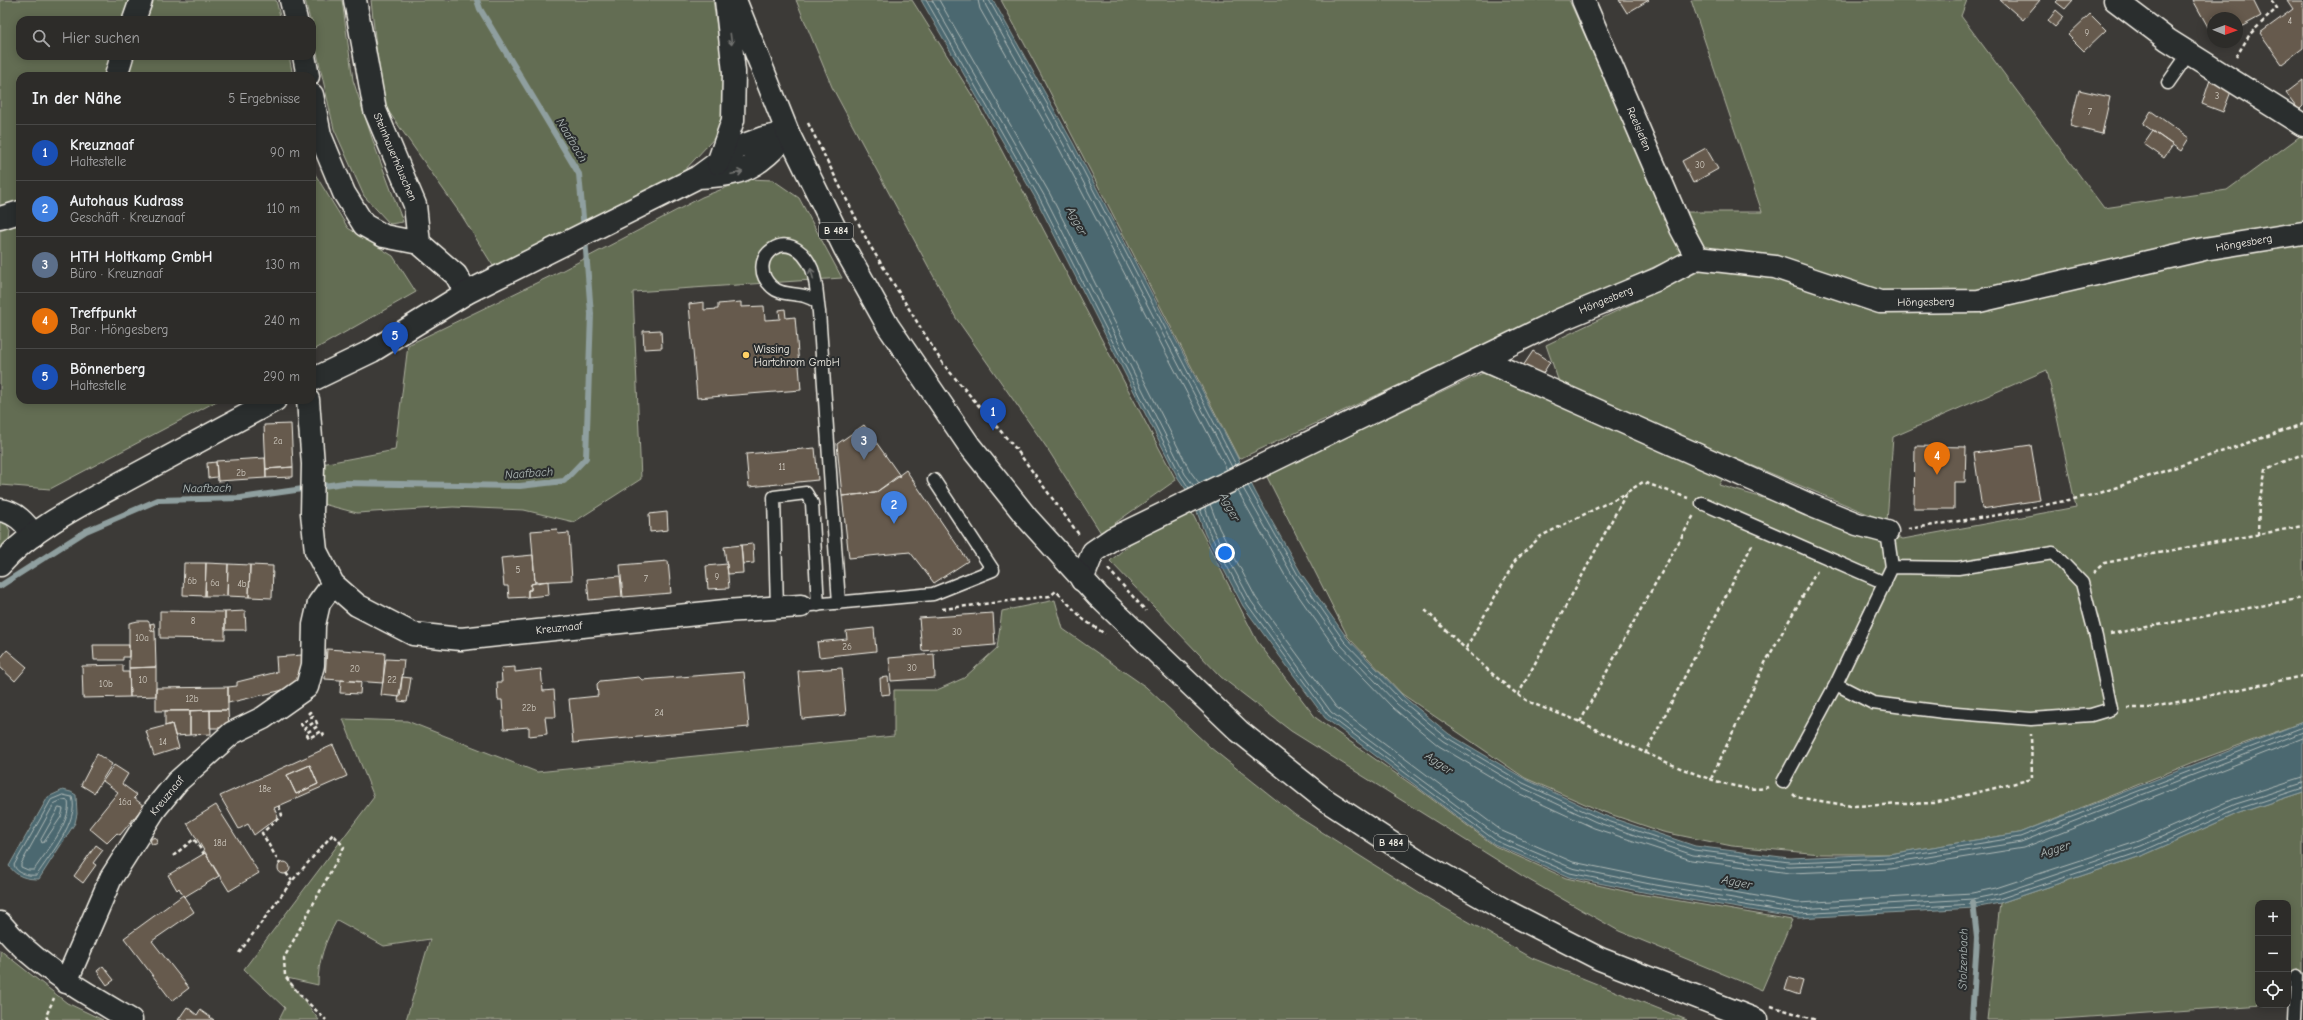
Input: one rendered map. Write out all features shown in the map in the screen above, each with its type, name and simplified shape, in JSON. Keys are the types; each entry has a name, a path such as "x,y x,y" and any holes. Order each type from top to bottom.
{"street":[{"path":"135,16 141,0"},
{"path":"291,0 295,16"},
{"name":"Steinhauerhäuschen","path":"355,0 375,110 415,204 419,243"},
{"path":"718,163 733,120 734,72 726,0"},
{"name":"B 484","path":"735,0 788,133 845,249 888,326 969,446 1028,519 1082,580 1239,730 1324,799 1412,857 1508,912 1600,959 1762,1012"},
{"name":"Reelsiefen","path":"1583,0 1680,228 1697,258"},
{"path":"2114,0 2135,17 2189,53 2303,125"},
{"path":"117,72 121,60"},
{"path":"305,60 307,72"},
{"path":"316,115 320,135 344,193 364,224 384,236 419,243 456,275 466,293"},
{"path":"316,378 372,351 466,293 698,177 739,147 763,138 788,133"},
{"path":"698,177 721,176 744,171 768,156 788,133"},
{"path":"0,218 16,213"},
{"name":"Höngesberg","path":"1093,552 1130,530 1562,319 1658,279 1697,258 1775,267 1880,302 1979,301 2204,249 2303,233"},
{"path":"1481,359 1810,505 1857,524 1887,532"},
{"path":"0,566 9,554 34,535 84,503 268,404"},
{"name":"Kreuznaaf","path":"308,404 313,464 312,513 316,551 333,584 357,606 413,634 461,638 725,611 810,606"},
{"path":"0,510 6,511 22,519 34,535"},
{"path":"1082,580 1093,552"},
{"name":"Kreuznaaf","path":"66,982 111,878 155,809 177,782 232,733 263,718 307,687 313,664 314,625 320,603 333,584"},
{"path":"554,629 581,642"},
{"path":"0,923 32,955 66,982 131,1020"}],"lane":[{"path":"2168,84 2189,53"},
{"path":"818,307 810,296 798,293 780,293 771,287 765,277 763,265 766,254 774,247 785,246 796,248 806,258 812,271 818,307 839,603"},
{"path":"777,608 774,497 806,493 812,502 810,606 933,594 992,570 934,480"},
{"path":"1702,503 1884,583"},
{"path":"1783,782 1836,684 1892,567 1887,532"},
{"path":"1836,684 1873,703 1944,712 2031,719 2091,715 2111,709 2096,637 2082,583 2053,553 1958,568 1892,567"},
{"path":"2295,1020 2297,976"}],"path":[{"path":"2225,75 2250,34 2277,8 2271,0"},
{"path":"809,124 869,244 943,364 1016,449 1056,506 1093,552 1151,616"},
{"path":"1887,532 1998,514 2097,494 2303,424"},
{"path":"2258,535 2259,502 2266,469 2303,454"},
{"path":"1466,648 1515,561 1541,536 1627,492 1643,482 1702,503 1628,632 1580,722"},
{"path":"1518,696 1627,492"},
{"path":"2082,583 2104,562 2303,526"},
{"path":"1645,754 1760,529"},
{"path":"1711,779 1765,663 1825,557"},
{"path":"2096,637 2303,598"},
{"path":"1425,610 1518,696 1580,722 1645,754 1711,779 1758,791 1783,782 1796,797 1851,806 1934,803 2032,779 2031,719"},
{"path":"2111,709 2149,708 2303,676"},
{"path":"304,716 310,712 313,716 301,724 304,729 316,722 318,726 306,733 309,738 322,731 324,736"},
{"path":"279,806 282,815 262,834 280,864"},
{"path":"239,953 292,881 333,834 344,847 284,958 285,976 299,994 326,1020"},
{"path":"173,856 194,839 204,854"},
{"path":"286,873 292,881"},
{"path":"1762,1012 1816,1020"}],"green space":[{"path":"0,0 276,0 280,16 16,16 16,60 290,60 292,72 16,72 16,404 211,404 50,489 0,485"},
{"path":"305,0 342,0 353,80 375,147 403,222 390,224 364,196 334,129 316,49 316,16 309,16"},
{"path":"371,0 713,0 727,99 720,132 683,172 495,269 462,216 382,102"},
{"path":"796,0 912,0 975,100 1176,480 1101,533 1047,448 956,318 832,87"},
{"path":"1001,0 1569,0 1664,212 1762,212 1691,0 1967,0 1961,16 2104,208 2227,190 2303,134 2303,722 2199,760 2019,833 1889,854 1821,854 1732,846 1663,832 1601,811 1525,778 1402,694 1348,637 1266,475 1485,372 1726,473 1719,485 1903,539 2076,507 2047,370 1893,437 1887,522 1560,385 1546,345 1702,270 1684,253 1239,459"},
{"path":"316,176 348,228 393,256 416,292 316,349"},
{"path":"748,179 773,180 799,198 842,278 633,292 641,479 574,522 524,510 453,507 357,513 319,503 322,464 395,450 408,345 563,270 702,197"},
{"path":"1192,513 1257,641 1316,718 1421,791 1495,846 1566,878 1633,893 1792,920 1762,990 1619,931 1529,880 1291,731 1221,677 1110,561 1136,539"},
{"path":"0,518 4,518 10,531 9,540 0,548"},
{"path":"1055,600 1063,629 1146,687 1211,748 1295,815 1422,895 1532,958 1687,1020 406,1020 430,939 384,946 337,920 323,951 319,968 318,985 287,978 319,1020 279,1020 285,1008 244,969 374,797 343,719 407,721 537,772 894,736 894,690 937,690 964,678 997,648 1002,611"},
{"path":"2303,792 2303,1002 2291,1003 2291,900 2255,900 2255,1005 2046,1020 1987,1020 2000,903 2144,855 2239,813"},
{"path":"0,950 67,1003 103,1020 0,1020"}],"water":[{"name":"Agger","path":"921,0 993,0 1073,143 1257,495 1301,573 1347,638 1404,697 1449,734 1525,779 1600,814 1695,846 1789,858 1889,854 2019,833 2303,722 2303,792 2239,813 2144,855 2000,903 1974,908 1798,918 1648,893 1569,877 1494,844 1325,718 1243,606 1205,534 1192,498 1178,478 1037,201"},
{"path":"63,790 76,795 77,814 75,823 39,879 26,878 15,873 9,866 48,797"}],"building":[{"path":"1619,0 1649,0 1627,13"},
{"path":"2000,0 2040,0 2023,20"},
{"path":"2058,0 2073,0 2065,9 2056,2"},
{"path":"2193,0 2253,0 2261,16 2243,26 2243,12 2207,12 2207,25"},
{"path":"2287,0 2303,0 2303,48 2282,64 2260,33 2293,9"},
{"path":"2056,10 2064,17 2055,27 2048,21"},
{"path":"2090,14 2106,30 2084,51 2068,35"},
{"path":"2210,80 2232,89 2223,112 2202,104"},
{"path":"2303,80 2303,106 2299,110 2286,93"},
{"path":"2079,90 2110,97 2102,134 2070,126"},
{"path":"2151,111 2189,138 2181,151 2143,124"},
{"path":"2153,131 2173,145 2164,158 2144,144"},
{"path":"1706,148 1718,169 1693,183 1682,161"},
{"name":"Wissing Hartchrom GmbH","path":"704,302 704,310 718,309 718,304 741,302 741,307 764,306 765,320 780,319 779,310 785,309 786,318 795,317 801,390 697,398 689,304"},
{"path":"661,330 662,348 644,349 643,331"},
{"path":"1533,351 1550,362 1540,378 1523,366"},
{"path":"291,424 293,467 266,469 264,425"},
{"path":"864,425 900,476 875,493 842,496 837,444"},
{"path":"2031,445 2040,500 1982,509 1974,453"},
{"path":"1915,446 1966,447 1965,482 1954,482 1954,509 1914,509"},
{"path":"815,448 818,480 749,487 746,454"},
{"path":"265,458 266,478 218,481 216,461"},
{"path":"216,462 217,477 208,478 207,463"},
{"path":"293,467 293,477 266,478 266,469"},
{"path":"906,470 968,561 934,583 910,552 849,558 842,496 875,493"},
{"path":"667,512 668,530 650,532 649,514"},
{"path":"557,529 558,534 569,533 572,580 535,582 531,531"},
{"path":"753,544 754,563 743,564 741,545"},
{"path":"741,545 743,573 728,574 724,547"},
{"path":"533,555 535,583 531,584 531,590 528,590 528,597 509,598 508,586 504,586 501,558"},
{"path":"668,561 671,593 623,597 620,565"},
{"path":"184,563 206,563 205,596 183,595"},
{"path":"206,563 228,564 227,596 205,596"},
{"path":"228,564 250,565 249,597 227,596"},
{"path":"727,564 729,588 708,589 706,566"},
{"path":"250,565 273,566 272,598 249,597"},
{"path":"620,576 622,597 589,600 587,579"},
{"path":"548,581 549,595 528,597 528,590 531,590 531,584"},
{"path":"160,611 225,612 225,639 160,638"},
{"path":"245,611 246,630 225,630 225,612"},
{"path":"993,613 995,645 922,651 919,618"},
{"path":"148,621 151,631 155,631 156,667 129,668 129,623"},
{"path":"154,623 155,631 151,631 150,624"},
{"path":"874,628 876,651 819,657 817,642 847,639 846,631"},
{"path":"93,645 129,645 129,657 123,657 123,660 94,660"},
{"path":"327,649 385,653 383,683 325,679"},
{"path":"7,650 27,667 15,681 0,667 0,659"},
{"path":"934,654 935,678 891,681 889,658"},
{"path":"302,655 303,666 296,687 228,703 228,687 237,686 237,682 277,672 276,657"},
{"path":"386,659 404,660 400,697 381,695"},
{"path":"123,665 123,672 129,672 130,697 83,698 82,666"},
{"path":"156,667 156,696 130,697 129,668"},
{"path":"515,667 515,672 541,669 543,691 554,690 556,717 545,717 547,734 529,736 529,727 504,729 502,700 498,700 497,682 502,682 501,668"},
{"path":"842,668 846,715 802,719 798,671"},
{"path":"744,672 749,727 573,743 569,699 598,696 597,684 600,681 639,677 642,680"},
{"path":"402,677 411,678 407,702 398,701"},
{"path":"888,677 890,694 881,695 880,678"},
{"path":"341,680 361,682 360,694 340,693"},
{"path":"228,687 228,710 156,711 156,688"},
{"path":"210,710 228,710 229,728 210,728"},
{"path":"210,710 211,734 190,735 190,711"},
{"path":"165,711 190,711 190,735 175,736 172,724 165,726"},
{"path":"172,724 179,748 154,756 146,731"},
{"path":"333,745 347,776 274,808 278,817 254,835 248,824 239,829 220,796","holes":["310,765 318,784 296,794 287,775"]},
{"path":"97,754 112,764 94,793 81,785"},
{"path":"114,765 128,774 122,784 137,795 134,798 144,806 120,835 117,833 107,843 89,828 118,792 103,781"},
{"path":"310,765 318,784 296,794 287,775"},
{"path":"216,805 259,873 229,891 187,823"},
{"path":"154,838 157,841 154,844 151,841"},
{"path":"96,845 103,850 93,863 96,865 83,883 74,876"},
{"path":"205,853 219,876 184,897 179,888 177,890 168,875"},
{"path":"282,862 286,862 290,868 286,874 282,874 278,870 278,866"},
{"path":"183,895 194,912 152,941 189,988 172,1001 124,938"},
{"path":"103,966 114,980 107,985 97,971"},
{"path":"1789,977 1803,981 1799,995 1785,990"},
{"path":"187,1007 197,1015 200,1010 214,1020 178,1020"}],"waterway":[{"name":"Naafbach","path":"477,0 480,9 579,174 584,229"},
{"name":"Naafbach","path":"0,586 86,531 158,500 241,498 344,483 520,486 564,481 586,458 591,314 585,238"},
{"name":"Stolzenbach","path":"1972,1020 1977,938 1973,902"}],"place":[{"name":"Bönnerberg","path":"395,355"},
{"name":"Wissing Hartchrom GmbH","path":"746,355"},
{"name":"Kreuznaaf","path":"993,431"},
{"name":"HTH Holtkamp GmbH","path":"864,460"},
{"name":"Treffpunkt","path":"1937,475"},
{"name":"Autohaus Kudrass","path":"894,524"}]}
